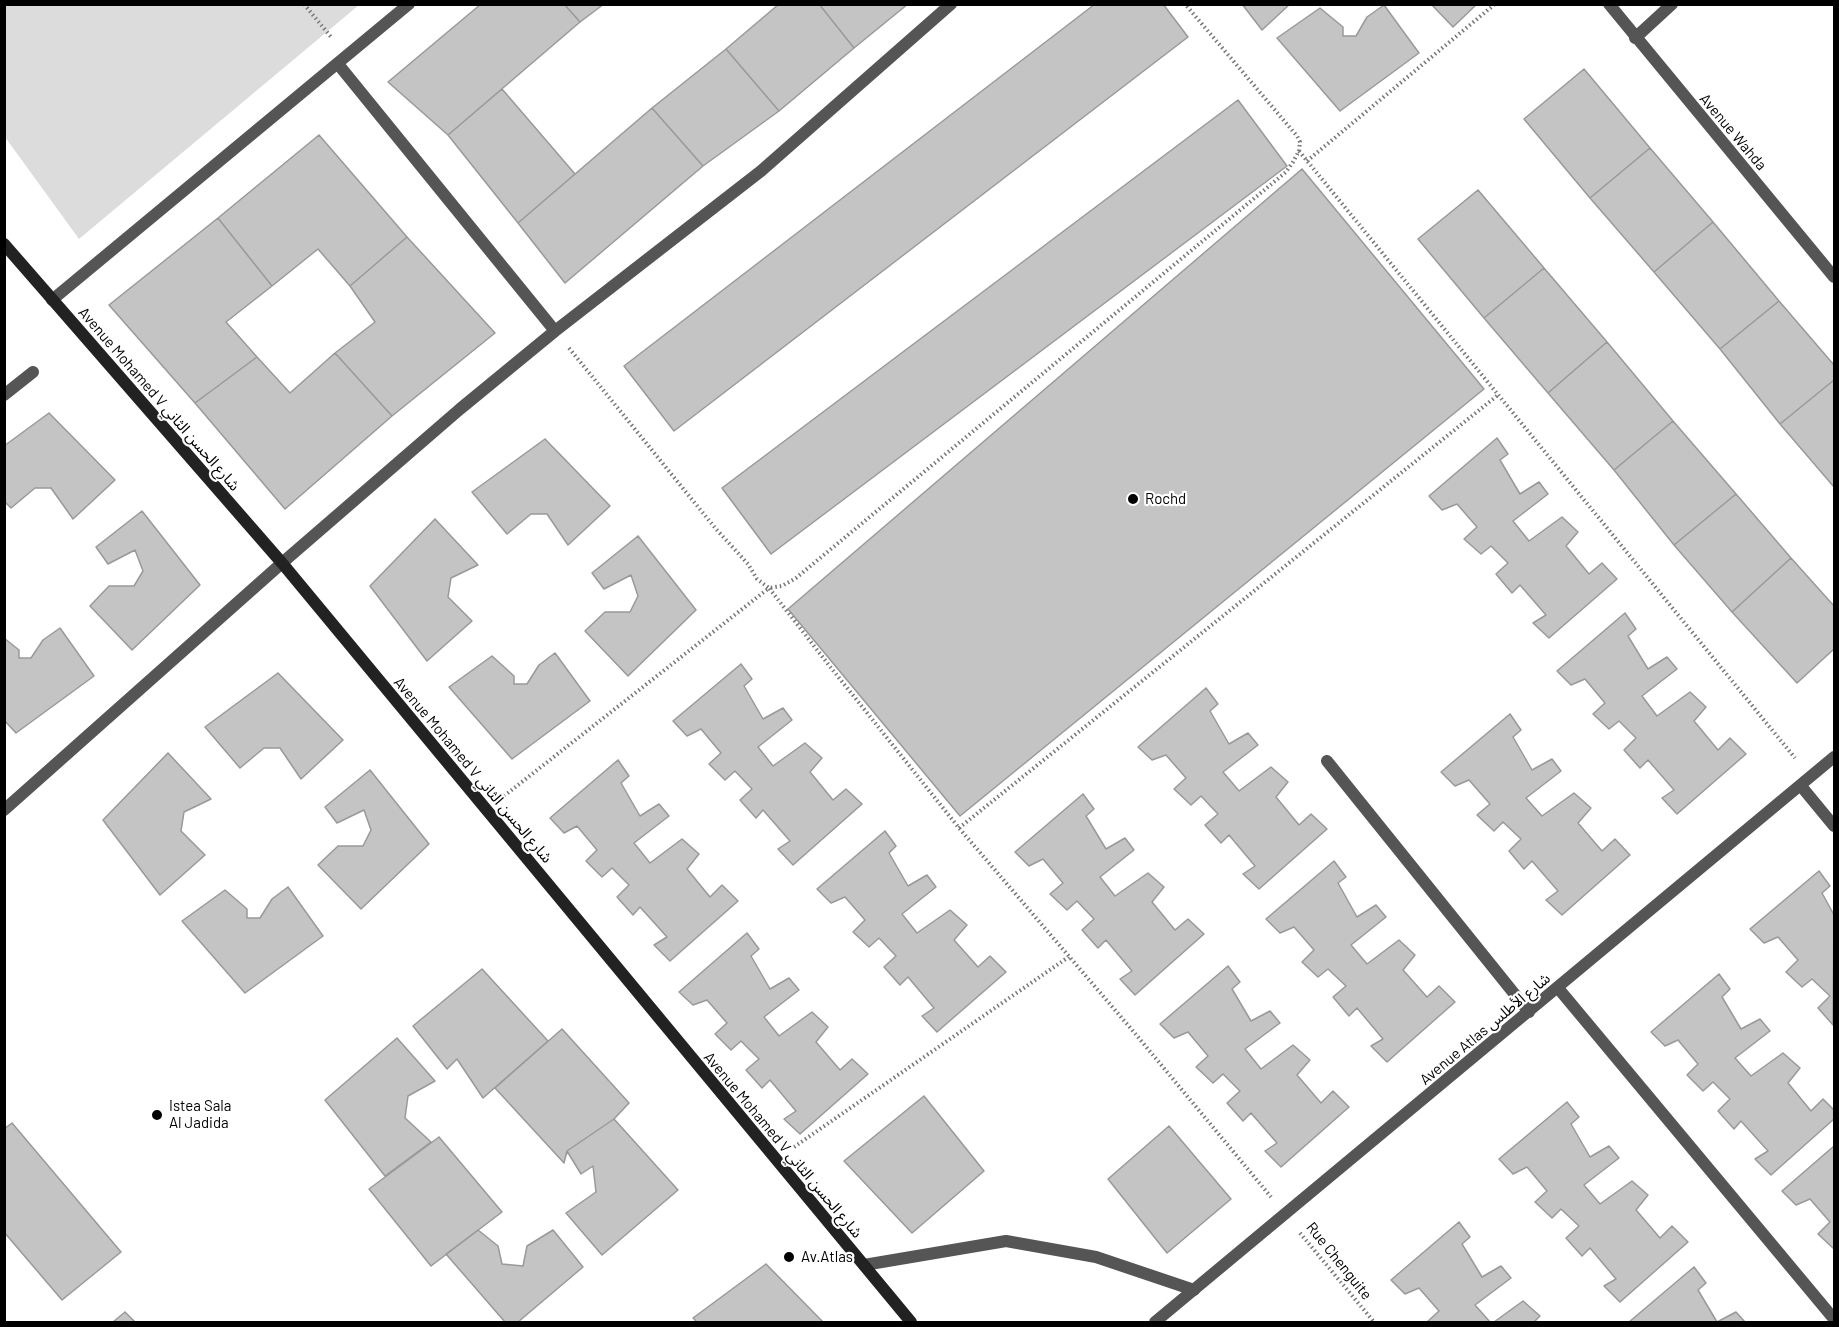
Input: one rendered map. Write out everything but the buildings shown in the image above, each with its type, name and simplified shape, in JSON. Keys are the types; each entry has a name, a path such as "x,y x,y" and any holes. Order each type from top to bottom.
{"street":[{"path":"52,300 410,4"},
{"path":"4,810 282,563 460,409 555,331 760,171 951,4"},
{"name":"Avenue Wahda","path":"1609,4 1834,277"},
{"path":"1635,38 1672,4"},
{"path":"343,60 555,331"},
{"name":"Avenue Mohamed V شارع الحسن الثاني","path":"4,244 282,563 911,1323"},
{"path":"4,395 33,372"},
{"name":"Avenue Atlas شارع الأطلس","path":"1155,1323 1834,758"},
{"path":"1327,761 1529,1012"},
{"path":"1801,786 1834,826"},
{"path":"1558,988 1834,1319"},
{"path":"864,1265 1006,1241 1096,1257 1194,1290"}],"path":[{"path":"304,4 343,60"},
{"path":"487,810 769,588 782,586 796,578 1286,172 1299,151 1300,142 1185,4"},
{"path":"1307,161 1495,4"},
{"path":"1299,151 1811,777"},
{"name":"Rue Chenguite","path":"555,331 716,529 748,564 757,579 769,588 959,828 1070,956 1374,1323"},
{"path":"959,828 1498,395"},
{"path":"776,1159 1070,956"}],"shaded area":[{"path":"4,5 359,5 79,239 5,137"}],"place":[{"name":"Rochd","path":"1133,499"},
{"name":"Istea Sala Al Jadida","path":"157,1115"},
{"name":"Av.Atlas","path":"789,1257"}]}
